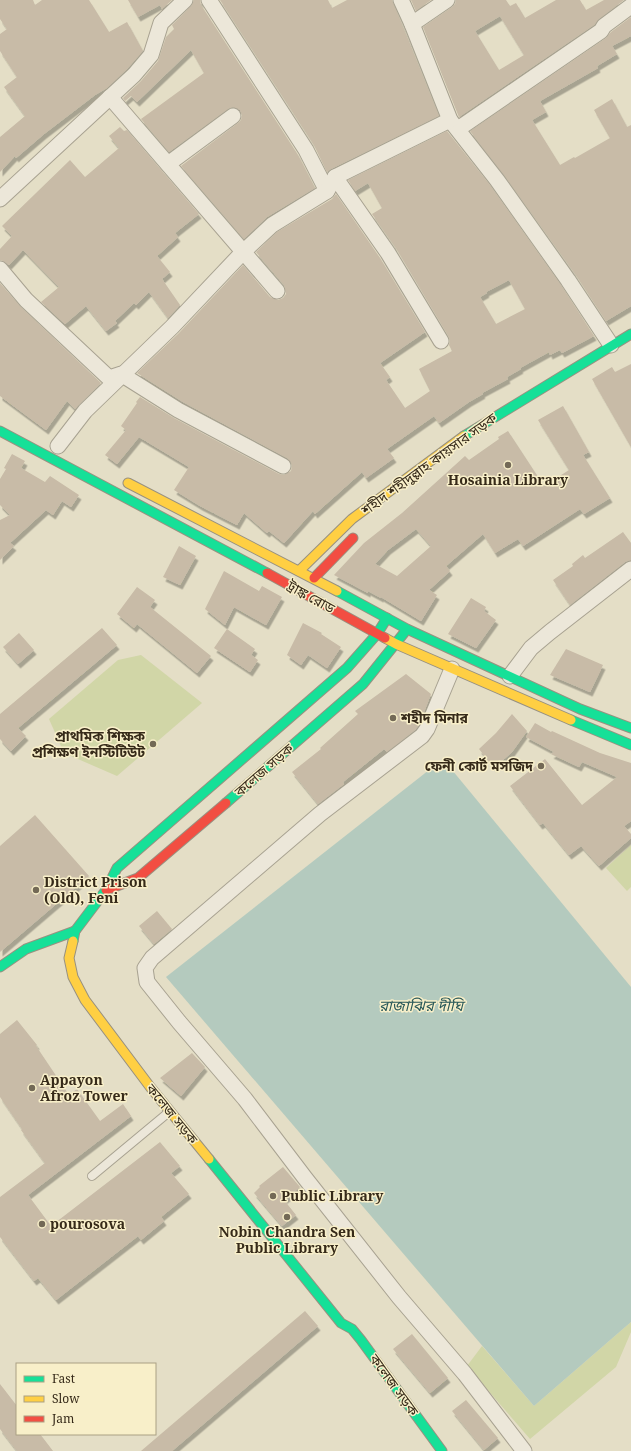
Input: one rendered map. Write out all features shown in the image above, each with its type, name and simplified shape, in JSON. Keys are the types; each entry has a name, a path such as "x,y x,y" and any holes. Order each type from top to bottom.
{"main road":[{"name":"শহীদ শহীদুল্লাহ কায়সার সড়ক","path":"299,571 352,519 461,438 631,334"},
{"name":"ট্রাঙ্ক রোড","path":"0,431 273,576 396,644 631,745"},
{"name":"ট্রাঙ্ক রোড","path":"121,479 314,578 407,629 580,709 631,728"},
{"name":"শহীদ শহীদুল্লাহ কায়সার সড়ক","path":"314,578 361,529"},
{"name":"কলেজ সড়ক","path":"387,618 377,634 347,668 117,868 106,890 75,931 69,958 73,977 84,1000 170,1111 341,1323 352,1329 361,1340 442,1451"},
{"name":"কলেজ সড়ক","path":"106,890 138,878 363,684 407,629"},
{"path":"0,967 26,949 75,931"},
{"name":"কলেজ সড়ক","path":"341,1323 344,1337"}],"street":[{"path":"4,196 134,75 151,55 161,23 185,0"},
{"path":"209,0 306,150 327,190"},
{"path":"401,0 454,125 497,180 568,280 611,345"},
{"path":"412,24 447,0"},
{"path":"58,446 85,411 172,327 243,252 272,225 327,190 335,177 454,125 601,31 604,26 631,6"},
{"path":"110,97 276,292"},
{"path":"168,164 233,116"},
{"path":"335,177 388,253 441,341"},
{"path":"0,269 26,300 109,378 122,374 178,410 283,466"},
{"path":"510,676 531,648 631,569"},
{"path":"452,669 427,729 422,736 320,814 152,958 145,968 147,982 245,1099 305,1178 395,1291 466,1374 524,1451"}],"lane":[{"path":"92,1176 170,1111"}],"green space":[{"path":"141,655 202,703 117,776 64,753 49,719 118,660"},
{"path":"631,845 631,887 627,891 606,868"},
{"path":"631,1322 631,1332 616,1367 530,1439 467,1366 482,1346 534,1406"}],"water":[{"name":"রাজাঝির দীঘি","path":"443,759 631,987 631,1322 534,1406 166,977"}],"building":[{"path":"0,0 33,0 35,5 42,0 89,0 109,32 127,22 143,51 107,88 95,95 44,134 16,158 15,156 0,172 0,137 25,116 4,87 17,77 0,51 0,34 7,29 0,19"},
{"path":"128,0 172,0 162,9 160,5 138,17"},
{"path":"194,0 200,0 201,5 298,155 315,188 267,217 244,239 181,166 238,123 241,120 242,115 240,110 232,107 228,109 169,152 141,119 204,73 191,50 137,102 131,96 125,101 123,98 141,81 158,61 166,37 174,29 172,25 191,6"},
{"path":"220,0 328,0 332,8 347,0 392,0 439,116 327,172 314,145"},
{"path":"411,0 431,0 416,11"},
{"path":"456,0 506,0 510,6 516,3 525,18 556,0 580,0 586,10 604,0 624,0 599,19 594,25 459,117 423,27 455,4","holes":["500,16 524,55 499,70 475,31"]},
{"path":"631,17 631,36 612,46 617,54 597,66 598,68 540,101 546,112 532,120 560,165 610,138 594,110 612,99 627,127 631,125 631,306 606,321 576,275 504,175 470,131 606,38 611,32"},
{"path":"120,127 124,131 127,130 199,214 175,233 178,237 157,256 170,272 162,279 180,305 168,318 149,292 136,305 134,303 115,321 117,323 106,331 86,306 65,324 41,302 59,287 23,250 9,265 0,260 0,249 12,236 2,226 70,160 85,177 119,148 109,136"},
{"path":"447,131 490,185 561,285 594,336 562,353 560,350 550,355 549,352 520,368 521,369 507,377 508,379 482,393 483,394 439,423 434,416 387,449 394,458 366,478 362,472 315,514 313,511 284,543 269,531 267,533 244,513 237,525 200,506 174,490 189,467 139,437 117,464 105,455 126,430 121,426 140,397 174,418 279,474 284,475 291,471 292,465 287,458 183,402 137,373 179,333 243,265 270,297 278,300 283,298 286,294 284,285 256,252 277,232 332,199 336,194 380,258 425,332 380,363 390,377 386,380 405,408 430,391 419,369 452,351 449,345 449,337 396,248 372,214 382,208 368,183 355,191 348,180","holes":["509,280 525,309 496,324 480,297 487,293 486,292"]},
{"path":"0,283 20,306 101,383 75,409 67,401 46,430 0,396"},
{"path":"631,364 631,447 592,379 612,367 615,372"},
{"path":"563,406 589,452 583,455 610,498 584,514 580,509 523,546 518,539 495,553 483,534 446,566 450,571 429,590 437,595 421,621 381,597 368,591 368,593 334,575 364,543 402,513 465,456 469,460 508,431 544,486 569,470 538,420","holes":["416,529 431,546 397,576 375,564 388,550"]},
{"path":"12,454 25,461 21,468 45,482 50,476 79,495 71,507 62,501 53,515 46,510 10,543 14,546 0,560 0,520 10,515 0,505 0,479"},
{"path":"623,532 631,543 631,560 625,562 570,605 553,580 573,566 572,564 583,555 585,558"},
{"path":"179,546 196,556 180,585 163,577"},
{"path":"224,571 259,591 262,586 282,597 266,625 234,607 225,625 205,609"},
{"path":"137,587 155,600 150,607 211,656 197,673 137,624 134,628 117,614"},
{"path":"471,598 486,607 484,611 496,620 476,648 448,634"},
{"path":"303,623 322,633 321,634 341,647 327,668 308,655 301,665 287,655"},
{"path":"102,628 117,645 18,728 26,736 11,751 0,739 0,714"},
{"path":"227,629 255,649 251,655 258,660 250,672 214,648"},
{"path":"19,633 34,650 18,664 3,647"},
{"path":"566,649 603,665 590,692 550,675"},
{"path":"406,674 431,694 419,725 415,730 387,752 384,749 343,782 344,784 318,804 292,772 321,749 320,748 358,714 355,711"},
{"path":"512,714 527,731 512,752 494,768 479,749 496,733"},
{"path":"535,723 551,732 552,731 600,753 631,763 631,821 624,826 631,834 631,838 599,866 581,846 569,855 543,823 540,825 510,786 545,759 582,805 617,777 582,762 579,767 551,754 554,752 526,737"},
{"name":"District Prison (Old), Feni","path":"35,815 89,876 0,952 0,846"},
{"path":"157,911 172,929 154,944 139,926"},
{"path":"17,1020 37,1045 36,1046 69,1095 77,1089 100,1121 123,1104 131,1116 28,1195 51,1226 160,1142 180,1166 171,1173 189,1194 161,1217 164,1221 141,1240 138,1236 56,1300 38,1278 34,1281 0,1237 0,1197 45,1163 21,1130 22,1129 0,1097 0,1034"},
{"path":"192,1053 205,1067 181,1096 160,1078"},
{"name":"Public Library","path":"283,1167 300,1187 284,1200 296,1215 282,1226 254,1193 260,1187 259,1186"},
{"path":"305,1311 318,1326 172,1451 141,1451"},
{"path":"412,1334 448,1378 430,1393 393,1349"},
{"path":"0,1384 16,1405 16,1435 41,1435 53,1451 17,1451 0,1429"},
{"path":"466,1400 498,1438 484,1450 452,1411"}],"traffic: fast":[{"path":"464,436 631,334"},
{"path":"0,431 267,573"},
{"path":"337,591 407,629 580,709 631,728"},
{"path":"73,941 75,931 106,890 117,868 347,668 377,634 387,618"},
{"path":"226,803 363,684 404,633"},
{"path":"571,720 631,745"},
{"path":"0,967 26,949 75,931"},
{"path":"209,1159 341,1323 352,1329 361,1340 442,1451"}],"traffic: slow":[{"path":"299,571 352,519 464,436"},
{"path":"128,483 337,591"},
{"path":"385,638 571,720"},
{"path":"73,941 69,958 73,977 85,1000 151,1088 209,1159"}],"traffic: jam":[{"path":"314,578 353,538"},
{"path":"267,573 385,638"},
{"path":"106,890 138,878 226,803"}],"place":[{"name":"Hosainia Library","path":"508,465"},
{"name":"শহীদ মিনার","path":"393,718"},
{"name":"প্রাথমিক শিক্ষক প্রশিক্ষণ ইনস্টিটিউট","path":"153,744"},
{"name":"ফেনী কোর্ট মসজিদ","path":"541,766"},
{"name":"District Prison (Old), Feni","path":"36,890"},
{"name":"Appayon Afroz Tower","path":"32,1088"},
{"name":"Public Library","path":"273,1196"},
{"name":"Nobin Chandra Sen Public Library","path":"287,1217"},
{"name":"pourosova","path":"42,1224"}]}
